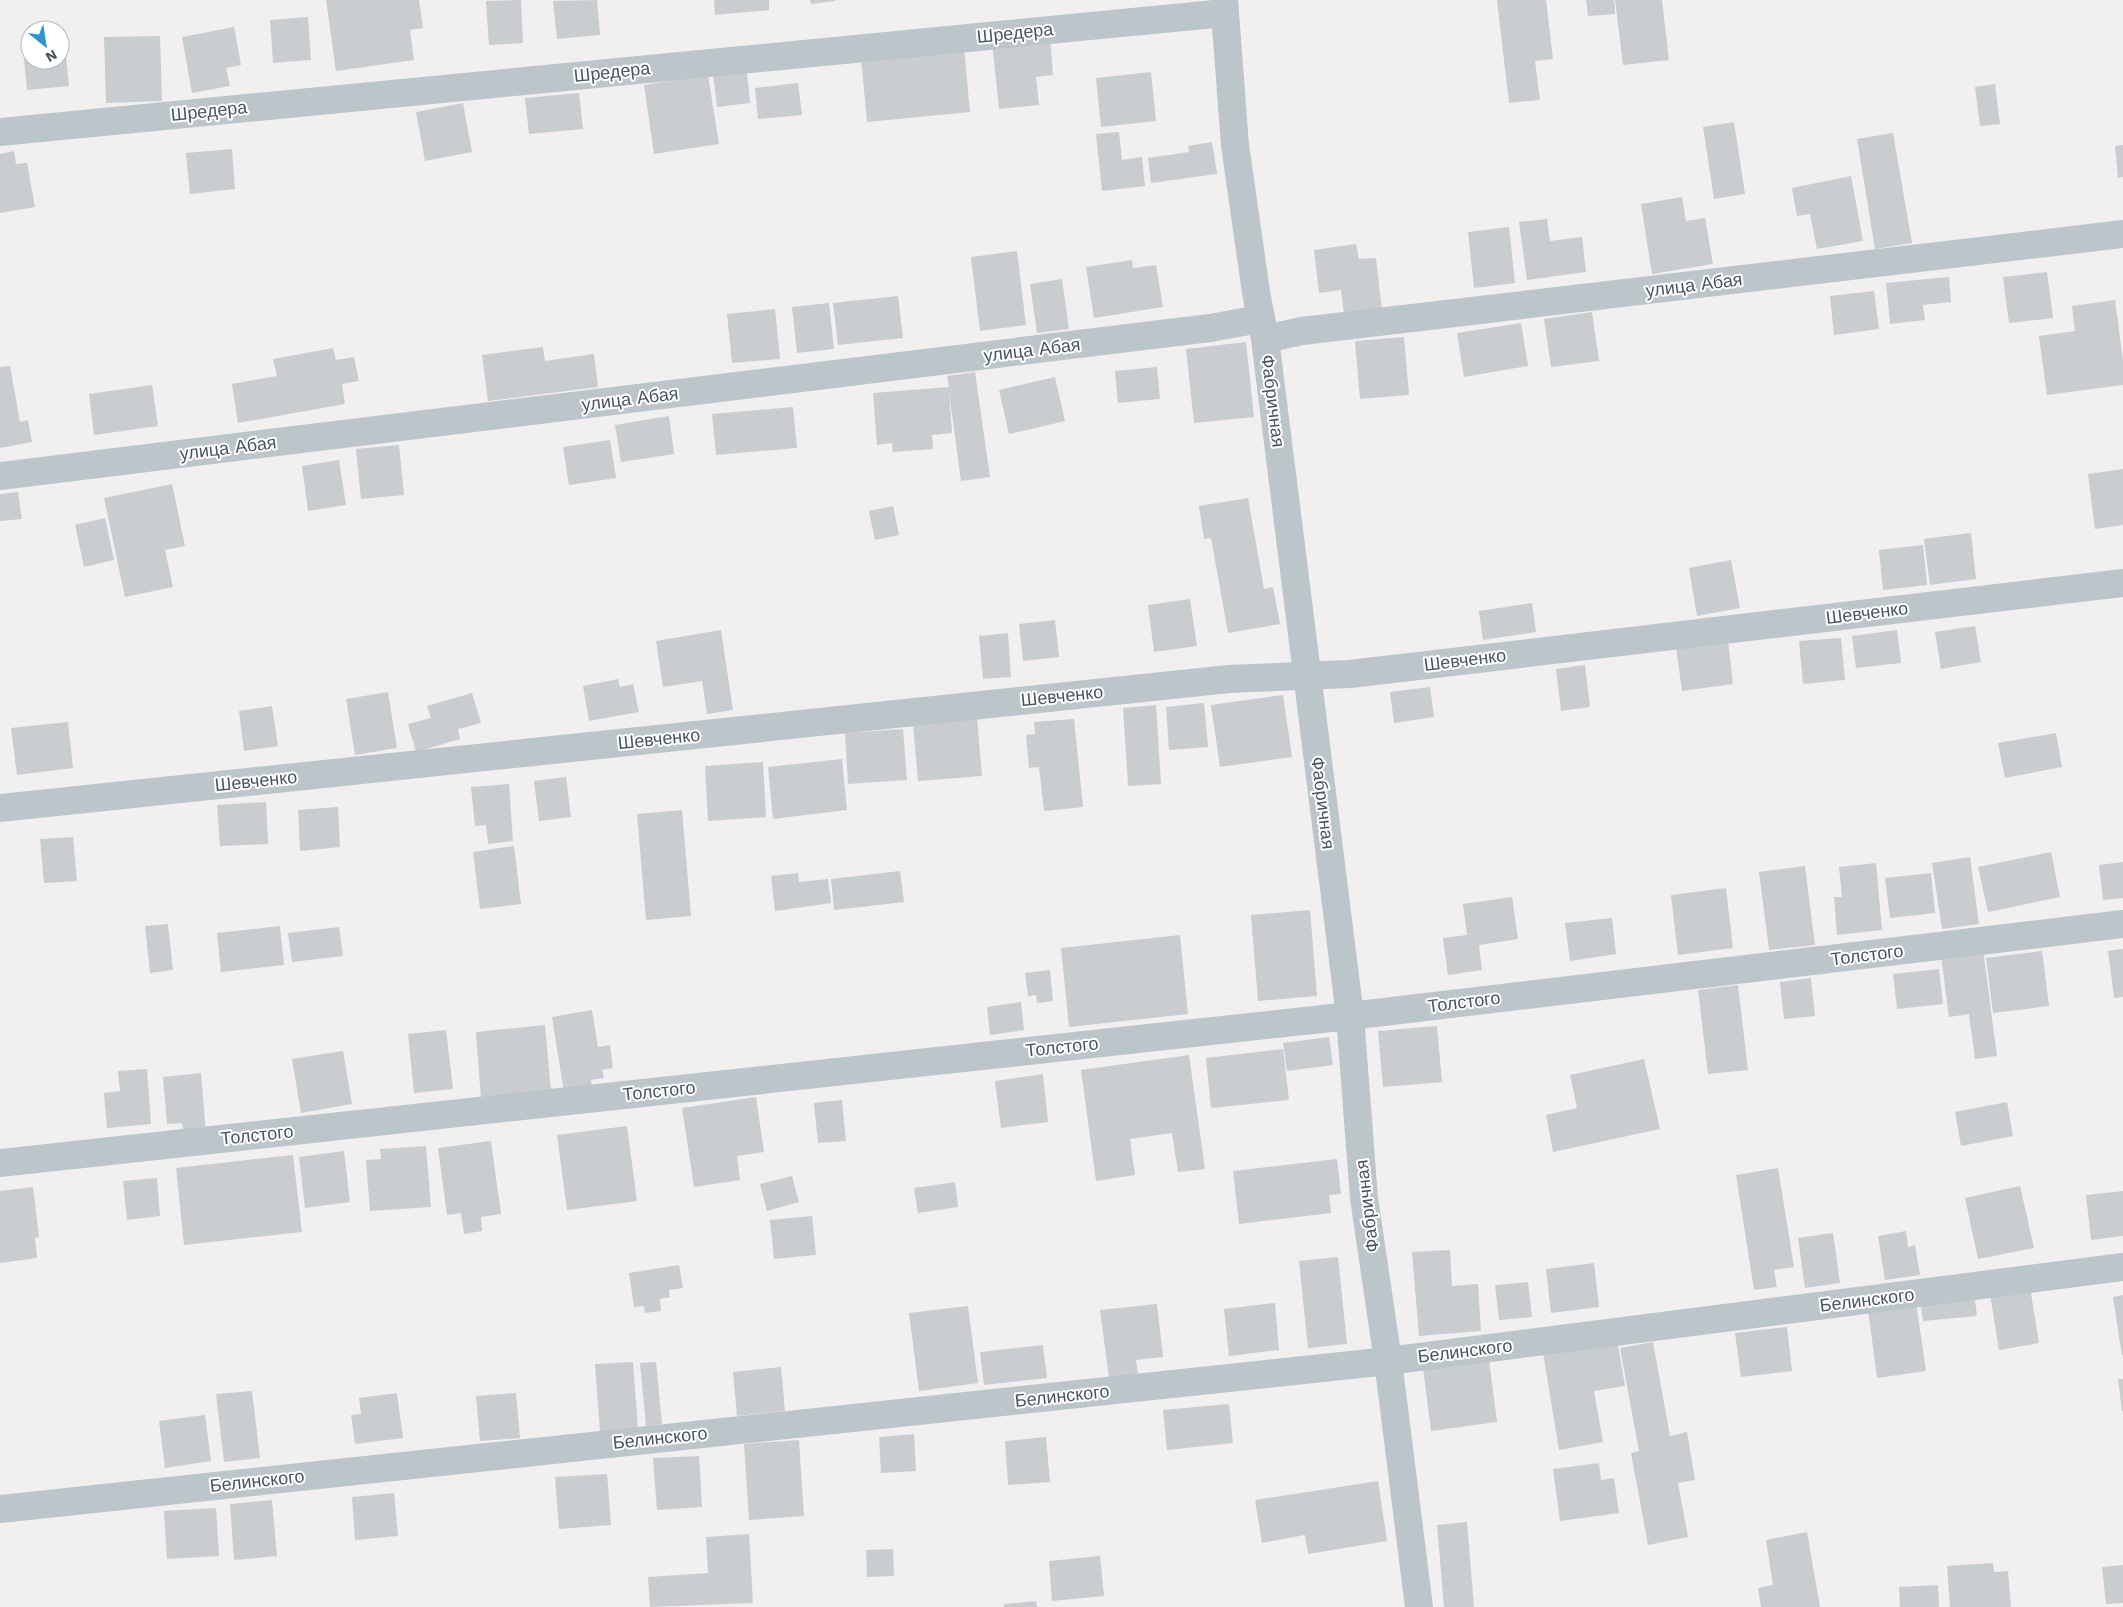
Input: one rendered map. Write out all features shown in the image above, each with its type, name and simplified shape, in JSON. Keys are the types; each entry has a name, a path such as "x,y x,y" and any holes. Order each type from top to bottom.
{"street":[{"name":"Шредера","path":"0,132 1224,6"},
{"name":"Фабричная","path":"1224,6 1235,145 1263,329 1307,674 1350,1016 1364,1198 1388,1361 1419,1607"},
{"name":"улица Абая","path":"0,476 1190,330 1263,329 1302,331 2123,234"},
{"name":"Шевченко","path":"0,808 1229,679 1307,674 1350,674 2123,583"},
{"name":"Толстого","path":"0,1163 1350,1016 2123,924"},
{"name":"Белинского","path":"0,1509 1388,1361 2123,1267"}],"building":[{"path":"326,0 419,0 423,28 410,30 414,60 336,71"},
{"path":"521,0 523,43 489,45 486,1"},
{"path":"597,0 600,35 557,39 553,1"},
{"path":"714,0 769,0 769,10 715,15"},
{"path":"810,0 835,0 835,1 811,4"},
{"path":"1497,0 1546,0 1553,59 1535,61 1540,100 1509,103"},
{"path":"1586,0 1614,0 1615,14 1588,16"},
{"path":"1615,0 1662,0 1669,60 1623,65"},
{"path":"308,17 311,60 273,63 270,20"},
{"path":"234,27 241,65 226,68 230,86 192,93 182,37"},
{"path":"160,36 162,101 106,103 104,37"},
{"path":"1050,36 1053,75 1036,77 1039,105 999,109 992,41"},
{"path":"964,47 970,112 867,122 861,58"},
{"path":"746,61 750,103 717,107 712,65"},
{"path":"25,70 67,70 69,86 27,90"},
{"path":"1151,72 1156,121 1101,127 1096,78"},
{"path":"708,75 719,144 654,154 644,85"},
{"path":"798,83 802,115 758,119 755,88"},
{"path":"1995,84 2000,124 1980,126 1975,87"},
{"path":"579,93 583,129 529,134 525,98"},
{"path":"463,103 472,152 425,161 416,112"},
{"path":"1734,122 1745,194 1714,199 1703,127"},
{"path":"1119,132 1122,160 1142,157 1145,186 1102,191 1096,134"},
{"path":"1893,133 1912,243 1875,249 1857,139"},
{"path":"1212,142 1217,174 1151,183 1148,158 1189,152 1188,146"},
{"path":"2123,145 2123,177 2118,178 2115,146"},
{"path":"232,149 235,189 190,194 186,153"},
{"path":"14,151 16,164 27,163 35,207 0,213 0,154"},
{"path":"1851,176 1863,241 1817,249 1810,214 1797,216 1792,188"},
{"path":"1682,197 1686,221 1705,218 1713,264 1652,274 1641,204"},
{"path":"1547,219 1550,241 1582,237 1586,272 1527,280 1519,222"},
{"path":"1509,227 1515,283 1474,288 1468,232"},
{"path":"1356,244 1359,259 1376,258 1382,311 1344,315 1341,290 1319,293 1314,250"},
{"path":"1017,251 1026,325 980,331 971,257"},
{"path":"1132,260 1133,268 1156,265 1163,307 1094,318 1086,267"},
{"path":"2047,272 2053,318 2009,323 2003,277"},
{"path":"1949,277 1951,302 1923,305 1925,320 1890,324 1886,283"},
{"path":"1062,279 1069,329 1037,333 1030,284"},
{"path":"1874,291 1879,329 1834,335 1830,296"},
{"path":"898,296 903,338 838,345 833,303"},
{"path":"2115,300 2123,360 2123,385 2047,395 2039,336 2075,331 2072,306"},
{"path":"829,303 834,349 797,353 792,307"},
{"path":"775,309 780,359 732,363 727,314"},
{"path":"1592,312 1599,361 1551,367 1544,319"},
{"path":"1521,323 1528,366 1464,377 1457,333"},
{"path":"1404,337 1409,395 1360,399 1355,341"},
{"path":"1246,342 1254,417 1194,423 1186,349"},
{"path":"543,347 545,361 594,354 598,387 488,401 482,355"},
{"path":"333,348 336,360 354,357 359,381 342,384 345,404 238,423 232,384 277,376 273,359"},
{"path":"10,366 20,422 28,420 32,442 0,448 0,367"},
{"path":"1157,367 1160,399 1118,403 1115,371"},
{"path":"975,372 990,477 961,481 949,392 952,433 932,435 933,449 893,452 892,443 877,445 873,393 949,387 947,376"},
{"path":"1055,377 1065,421 1009,434 999,390"},
{"path":"152,385 158,426 94,435 89,394"},
{"path":"793,407 797,448 716,455 712,414"},
{"path":"669,416 674,454 621,462 615,425"},
{"path":"610,440 616,478 569,485 563,447"},
{"path":"399,445 404,495 361,499 356,449"},
{"path":"339,460 346,505 308,511 302,466"},
{"path":"2123,469 2123,525 2095,529 2088,474"},
{"path":"172,484 185,546 165,550 173,587 125,597 104,498"},
{"path":"18,492 22,519 0,521 0,494"},
{"path":"1248,498 1264,589 1273,587 1280,624 1228,633 1211,538 1204,539 1199,506"},
{"path":"893,506 899,535 875,540 869,511"},
{"path":"105,518 114,560 84,567 75,525"},
{"path":"1971,533 1976,579 1930,585 1924,539"},
{"path":"1923,545 1927,585 1883,590 1879,550"},
{"path":"1731,560 1740,608 1697,616 1689,568"},
{"path":"1190,599 1197,646 1154,652 1148,605"},
{"path":"1532,603 1536,632 1483,640 1479,611"},
{"path":"1055,620 1059,657 1023,661 1019,624"},
{"path":"1975,626 1981,662 1941,669 1935,632"},
{"path":"721,630 733,710 707,714 702,681 663,687 656,641"},
{"path":"1897,630 1901,663 1856,668 1852,636"},
{"path":"1008,633 1011,677 983,679 979,636"},
{"path":"1841,638 1845,680 1803,684 1799,641"},
{"path":"1728,640 1733,684 1682,691 1676,647"},
{"path":"1585,665 1590,707 1561,711 1556,669"},
{"path":"618,679 620,687 633,684 639,712 589,721 583,686"},
{"path":"1430,687 1434,717 1394,723 1390,692"},
{"path":"388,692 397,748 355,755 346,699"},
{"path":"472,693 481,723 458,729 460,739 416,752 408,724 431,718 427,706"},
{"path":"1283,695 1292,757 1220,767 1211,705"},
{"path":"1204,703 1208,747 1169,750 1166,707"},
{"path":"1156,705 1161,784 1128,786 1123,708"},
{"path":"272,706 278,746 244,751 239,711"},
{"path":"977,718 982,776 918,781 913,724"},
{"path":"1074,719 1083,807 1044,811 1039,767 1029,768 1026,735 1035,734 1034,722"},
{"path":"68,722 73,768 17,775 11,728"},
{"path":"903,729 907,780 848,784 845,733"},
{"path":"2056,733 2062,767 2005,778 1998,743"},
{"path":"842,759 847,810 773,819 768,767"},
{"path":"763,762 766,817 708,821 705,766"},
{"path":"566,777 571,817 539,821 534,781"},
{"path":"509,784 513,841 488,844 486,825 475,826 471,787"},
{"path":"266,802 268,844 220,846 217,805"},
{"path":"338,807 340,847 300,851 298,810"},
{"path":"682,810 691,916 646,920 637,814"},
{"path":"73,837 77,881 44,883 40,839"},
{"path":"514,846 521,904 480,909 473,852"},
{"path":"2051,852 2060,897 1988,912 1978,867"},
{"path":"1970,857 1979,924 1942,929 1932,863"},
{"path":"2123,862 2123,898 2103,900 2099,865"},
{"path":"1876,863 1882,930 1837,935 1834,897 1842,897 1839,867"},
{"path":"1805,866 1815,945 1769,950 1759,872"},
{"path":"900,871 904,902 834,910 831,879"},
{"path":"798,873 799,882 828,879 831,903 775,911 771,876"},
{"path":"1931,873 1935,913 1890,918 1885,878"},
{"path":"1726,888 1733,948 1678,955 1671,895"},
{"path":"1512,897 1518,939 1479,945 1482,970 1448,975 1443,938 1467,935 1463,904"},
{"path":"1310,910 1317,996 1258,1001 1251,915"},
{"path":"1612,918 1616,954 1570,961 1565,923"},
{"path":"168,924 173,970 150,973 145,926"},
{"path":"280,926 284,965 221,972 217,933"},
{"path":"339,927 343,956 292,962 288,933"},
{"path":"1180,935 1188,1014 1069,1027 1061,948"},
{"path":"1982,942 1997,1056 1975,1059 1969,1014 1949,1017 1940,948"},
{"path":"2123,949 2123,997 2114,998 2108,951"},
{"path":"2042,951 2049,1006 1993,1013 1986,958"},
{"path":"1939,969 1943,1004 1897,1009 1893,974"},
{"path":"1050,970 1053,1001 1037,1003 1036,995 1028,996 1025,973"},
{"path":"1811,978 1815,1016 1784,1019 1780,982"},
{"path":"1738,985 1748,1070 1708,1074 1698,990"},
{"path":"1021,1002 1024,1030 990,1035 987,1007"},
{"path":"592,1010 598,1047 610,1045 613,1068 602,1070 604,1078 591,1080 593,1094 565,1099 552,1017"},
{"path":"545,1025 551,1092 481,1099 476,1032"},
{"path":"1437,1026 1442,1082 1383,1087 1378,1031"},
{"path":"446,1030 453,1089 414,1093 408,1034"},
{"path":"1329,1037 1333,1065 1287,1071 1283,1043"},
{"path":"1283,1049 1289,1100 1211,1108 1206,1058"},
{"path":"343,1051 352,1104 301,1113 292,1059"},
{"path":"1189,1055 1205,1169 1178,1172 1172,1133 1130,1139 1135,1175 1096,1181 1081,1070"},
{"path":"1644,1059 1660,1129 1553,1152 1546,1115 1577,1108 1570,1075"},
{"path":"147,1069 151,1124 107,1128 104,1093 120,1091 118,1071"},
{"path":"201,1073 206,1133 184,1135 182,1123 167,1124 163,1077"},
{"path":"1043,1074 1048,1122 1001,1128 995,1081"},
{"path":"756,1097 764,1152 737,1156 740,1180 694,1187 682,1108"},
{"path":"842,1100 846,1141 818,1143 814,1103"},
{"path":"2007,1102 2013,1136 1961,1146 1955,1112"},
{"path":"627,1126 637,1201 567,1210 557,1135"},
{"path":"491,1141 501,1214 481,1217 482,1231 464,1234 461,1213 447,1215 438,1148"},
{"path":"426,1146 431,1207 370,1211 366,1160 381,1159 380,1149"},
{"path":"344,1151 350,1202 305,1208 299,1157"},
{"path":"293,1155 302,1232 184,1245 176,1168"},
{"path":"1337,1159 1341,1194 1329,1195 1331,1213 1239,1224 1233,1171"},
{"path":"1778,1168 1794,1267 1774,1270 1777,1287 1754,1290 1736,1175"},
{"path":"792,1176 799,1202 767,1211 760,1184"},
{"path":"157,1178 160,1216 127,1220 123,1181"},
{"path":"955,1182 958,1207 918,1213 914,1188"},
{"path":"2020,1186 2034,1248 1978,1259 1965,1198"},
{"path":"33,1187 39,1237 35,1238 37,1258 0,1263 0,1191"},
{"path":"2123,1191 2123,1236 2091,1240 2086,1195"},
{"path":"812,1216 816,1255 774,1259 770,1220"},
{"path":"1906,1231 1908,1247 1915,1245 1920,1275 1885,1280 1878,1236"},
{"path":"1833,1233 1840,1283 1805,1288 1798,1238"},
{"path":"1450,1250 1452,1286 1478,1284 1481,1331 1419,1336 1412,1252"},
{"path":"1338,1257 1347,1344 1308,1348 1299,1261"},
{"path":"1594,1263 1599,1307 1551,1313 1546,1269"},
{"path":"679,1265 683,1288 669,1290 670,1297 660,1299 661,1311 645,1313 644,1306 634,1307 629,1273"},
{"path":"1528,1282 1532,1317 1499,1320 1495,1285"},
{"path":"2030,1287 2039,1343 1999,1350 1990,1294"},
{"path":"1974,1292 1977,1316 1923,1321 1920,1298"},
{"path":"2123,1295 2123,1355 2122,1356 2113,1297"},
{"path":"1916,1302 1926,1371 1877,1378 1868,1309"},
{"path":"1275,1303 1279,1350 1229,1356 1224,1309"},
{"path":"1157,1304 1163,1357 1136,1360 1138,1374 1109,1378 1100,1310"},
{"path":"968,1306 978,1383 919,1391 909,1313"},
{"path":"1787,1327 1792,1371 1741,1377 1735,1333"},
{"path":"1617,1340 1625,1386 1594,1391 1603,1442 1559,1450 1543,1353"},
{"path":"1653,1342 1670,1436 1687,1432 1695,1480 1678,1483 1688,1537 1648,1545 1631,1453 1639,1451 1620,1348"},
{"path":"1043,1345 1047,1378 984,1385 980,1352"},
{"path":"1489,1360 1497,1422 1431,1431 1423,1368"},
{"path":"633,1362 638,1429 600,1432 595,1364"},
{"path":"656,1362 662,1424 646,1426 640,1363"},
{"path":"781,1367 785,1411 737,1416 733,1372"},
{"path":"2118,1379 2123,1379 2122,1412"},
{"path":"252,1391 260,1458 224,1462 216,1394"},
{"path":"397,1393 403,1438 355,1444 351,1415 361,1414 359,1398"},
{"path":"516,1393 520,1438 480,1441 476,1396"},
{"path":"1229,1404 1233,1443 1167,1450 1163,1410"},
{"path":"205,1415 211,1461 165,1468 159,1421"},
{"path":"914,1434 916,1471 881,1473 879,1437"},
{"path":"1046,1437 1050,1482 1008,1485 1005,1441"},
{"path":"799,1440 804,1516 749,1520 744,1444"},
{"path":"699,1456 702,1507 657,1510 653,1458"},
{"path":"1599,1463 1601,1480 1614,1478 1619,1513 1560,1521 1553,1469"},
{"path":"607,1474 611,1525 559,1529 555,1477"},
{"path":"1378,1481 1387,1541 1308,1554 1305,1535 1262,1543 1255,1500"},
{"path":"394,1493 398,1536 355,1540 352,1497"},
{"path":"272,1500 277,1556 234,1560 230,1504"},
{"path":"216,1508 219,1556 167,1559 164,1511"},
{"path":"1467,1522 1474,1607 1444,1607 1437,1525"},
{"path":"1807,1532 1820,1607 1761,1607 1758,1588 1773,1585 1766,1540"},
{"path":"749,1534 753,1603 650,1607 648,1577 708,1573 706,1537"},
{"path":"893,1549 894,1576 867,1577 866,1550"},
{"path":"1100,1556 1104,1596 1052,1601 1049,1561"},
{"path":"1993,1563 1994,1572 2008,1571 2011,1607 1950,1607 1947,1566"},
{"path":"2123,1565 2123,1603 2106,1604 2102,1567"},
{"path":"1938,1585 1939,1607 1900,1607 1899,1587"},
{"path":"1036,1601 1037,1607 1004,1607 1004,1604"}]}
